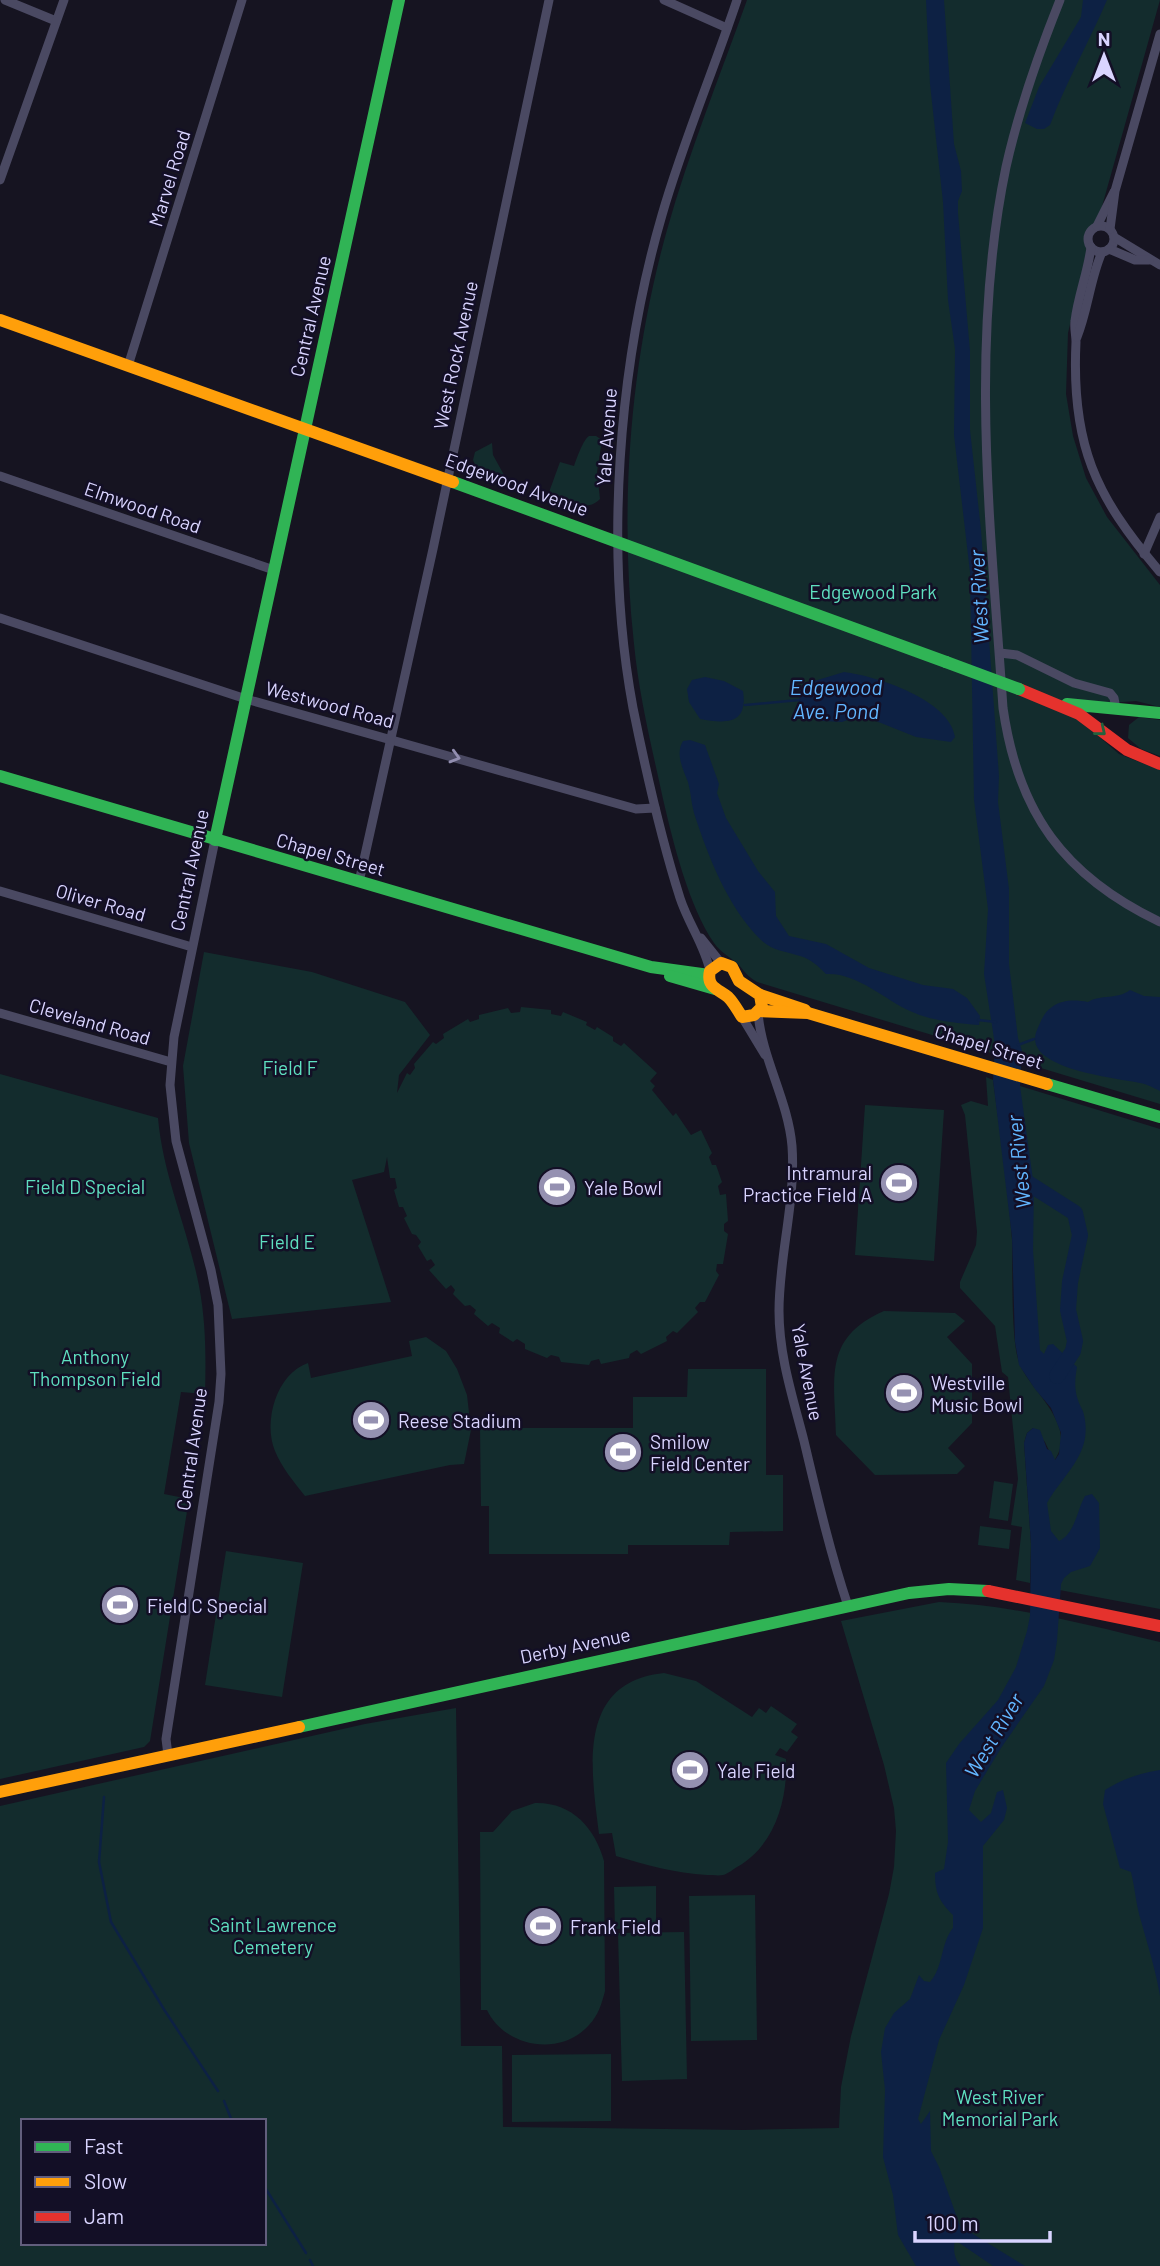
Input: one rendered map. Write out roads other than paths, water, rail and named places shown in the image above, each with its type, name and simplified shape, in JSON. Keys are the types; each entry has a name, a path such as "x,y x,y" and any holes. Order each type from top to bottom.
{"main road":[{"name":"Central Avenue","path":"215,840 399,0"},
{"name":"Edgewood Avenue","path":"0,320 1019,688 1071,705 1142,709 1160,713"},
{"name":"Edgewood Avenue","path":"1019,688 1079,714 1127,750 1160,764"},
{"name":"Chapel Street","path":"0,776 650,967 674,978 715,989"},
{"path":"743,1017 727,996 715,989 709,981 709,973 713,967 721,963 732,967 739,981 760,995 762,1003 759,1012"},
{"name":"Chapel Street","path":"650,967 709,973"},
{"name":"Chapel Street","path":"760,995 768,1000 798,1005 808,1013"},
{"name":"Chapel Street","path":"743,1017 759,1012 808,1013 1160,1116"},
{"name":"Derby Avenue","path":"0,1791 909,1594 949,1589 982,1590 1160,1626"}],"street":[{"path":"5,0 56,21"},
{"path":"0,180 64,0"},
{"name":"Marvel Road","path":"128,366 242,0"},
{"name":"West Rock Avenue","path":"359,882 433,550 549,0"},
{"path":"664,0 727,28"},
{"name":"Yale Avenue","path":"709,973 667,857 655,808 626,664 618,541 625,405 637,316 671,182 737,0"},
{"path":"1060,0 1030,79 1015,128 1001,198 992,275 986,413 1006,726 1019,776 1032,810 1057,845 1098,886 1121,902 1160,922"},
{"path":"1076,339 1095,267 1105,250 1114,244 1112,233 1115,191 1157,55 1160,34"},
{"path":"1115,191 1097,226 1089,234 1091,247 1088,265 1075,317 1075,395 1087,453 1095,476 1115,516 1160,572"},
{"path":"1097,226 1105,226 1149,260 1160,265"},
{"path":"1091,247 1135,260 1149,260"},
{"name":"Elmwood Road","path":"0,476 274,570"},
{"path":"1144,554 1160,517"},
{"name":"Westwood Road","path":"0,618 246,699 636,809 655,808"},
{"path":"1000,653 1017,655 1074,683 1110,693 1116,709"},
{"name":"Central Avenue","path":"168,1755 166,1739 219,1402 221,1374 218,1306 174,1129 170,1085 174,1037 215,840"},
{"name":"Oliver Road","path":"0,891 192,947"},
{"name":"Yale Avenue","path":"691,926 721,963"},
{"name":"Yale Avenue","path":"759,1012 769,1059 789,1124 793,1163 791,1212 780,1282 782,1352 848,1606"},
{"name":"Cleveland Road","path":"0,1013 171,1062"},
{"name":"Yale Avenue","path":"743,1017 757,1045 769,1059"}],"water":[{"name":"West River","path":"926,0 944,0 954,144 961,171 962,191 958,201 958,213 970,351 970,430 981,530 999,776 998,802 1009,889 1009,964 1022,1051 1020,1086 1034,1187 1033,1250 1040,1350 1044,1354 1048,1345 1053,1344 1077,1367 1076,1392 1086,1429 1081,1452 1047,1503 1051,1531 1059,1541 1069,1533 1085,1496 1092,1494 1099,1503 1100,1548 1090,1566 1071,1572 1061,1584 1054,1660 1044,1686 1001,1748 975,1791 969,1810 981,1822 991,1813 997,1792 1003,1790 1007,1808 1004,1820 983,1846 983,1928 964,1985 939,2040 918,2119 921,2124 930,2111 931,2151 960,2226 1025,2266 993,2266 955,2240 955,2254 961,2266 916,2266 898,2235 893,2195 883,2157 885,2090 881,2052 885,2028 894,2013 910,1999 919,1975 924,1981 930,1982 953,1928 953,1915 939,1896 935,1880 935,1873 944,1869 948,1842 946,1763 998,1700 1016,1667 1030,1616 1031,1544 1024,1443 1027,1433 1033,1428 1040,1430 1047,1449 1055,1460 1059,1454 1061,1433 1051,1408 1019,1365 1015,1342 1012,1237 993,1080 995,1045 984,974 988,909 974,800 970,572 954,435 955,349 948,300 943,202 930,84"},
{"path":"1083,0 1107,0 1050,125 1037,129 1025,123 1039,87 1081,17"},
{"name":"Edgewood Ave. Pond","path":"844,672 892,685 926,701 950,724 955,737 951,742 916,737 871,719 856,717 842,722 823,721 800,709 801,690 811,682"},
{"path":"705,677 724,681 743,691 744,702 739,716 727,721 700,719 689,702 687,689 692,680"},
{"path":"690,740 705,745 719,784 717,793 726,818 758,871 775,892 776,916 789,936 826,944 869,968 923,985 953,989 967,998 980,1016 979,1025 944,1021 918,1014 870,987 848,977 826,974 808,959 775,949 761,940 729,897 700,829 680,756 683,741"},
{"path":"1130,990 1144,996 1160,997 1160,1091 1143,1084 1074,1069 1056,1063 1043,1054 1036,1043 1037,1030 1049,1009 1056,1004 1070,1001 1088,1002"},
{"path":"1160,1770 1160,1996 1131,1872 1120,1868 1103,1804 1105,1790 1131,1777"}],"waterway":[{"path":"745,705 799,700"},
{"path":"978,1020 996,1022"},
{"path":"1018,1045 1034,1039"},
{"name":"West River","path":"1020,1178 1075,1213 1080,1235 1070,1282 1068,1310 1075,1341 1073,1351 1057,1376"},
{"path":"104,1797 99,1862 111,1922 218,2091"},
{"path":"224,2101 231,2119"},
{"path":"266,2189 306,2253"},
{"path":"310,2260 313,2266"}],"place":[{"name":"Intramural Practice Field A","path":"899,1183"},
{"name":"Yale Bowl","path":"557,1187"},
{"name":"Westville Music Bowl","path":"904,1393"},
{"name":"Reese Stadium","path":"371,1420"},
{"name":"Smilow Field Center","path":"623,1452"},
{"name":"Field C Special","path":"120,1605"},
{"name":"Yale Field","path":"690,1770"},
{"name":"Frank Field","path":"543,1926"}],"park label":[{"name":"Edgewood Park","path":"873,591"},
{"name":"Field F","path":"290,1067"},
{"name":"Field D Special","path":"85,1186"},
{"name":"Field E","path":"287,1241"},
{"name":"Anthony Thompson Field","path":"95,1367"},
{"name":"Saint Lawrence Cemetery","path":"273,1935"},
{"name":"West River Memorial Park","path":"1000,2107"}]}
